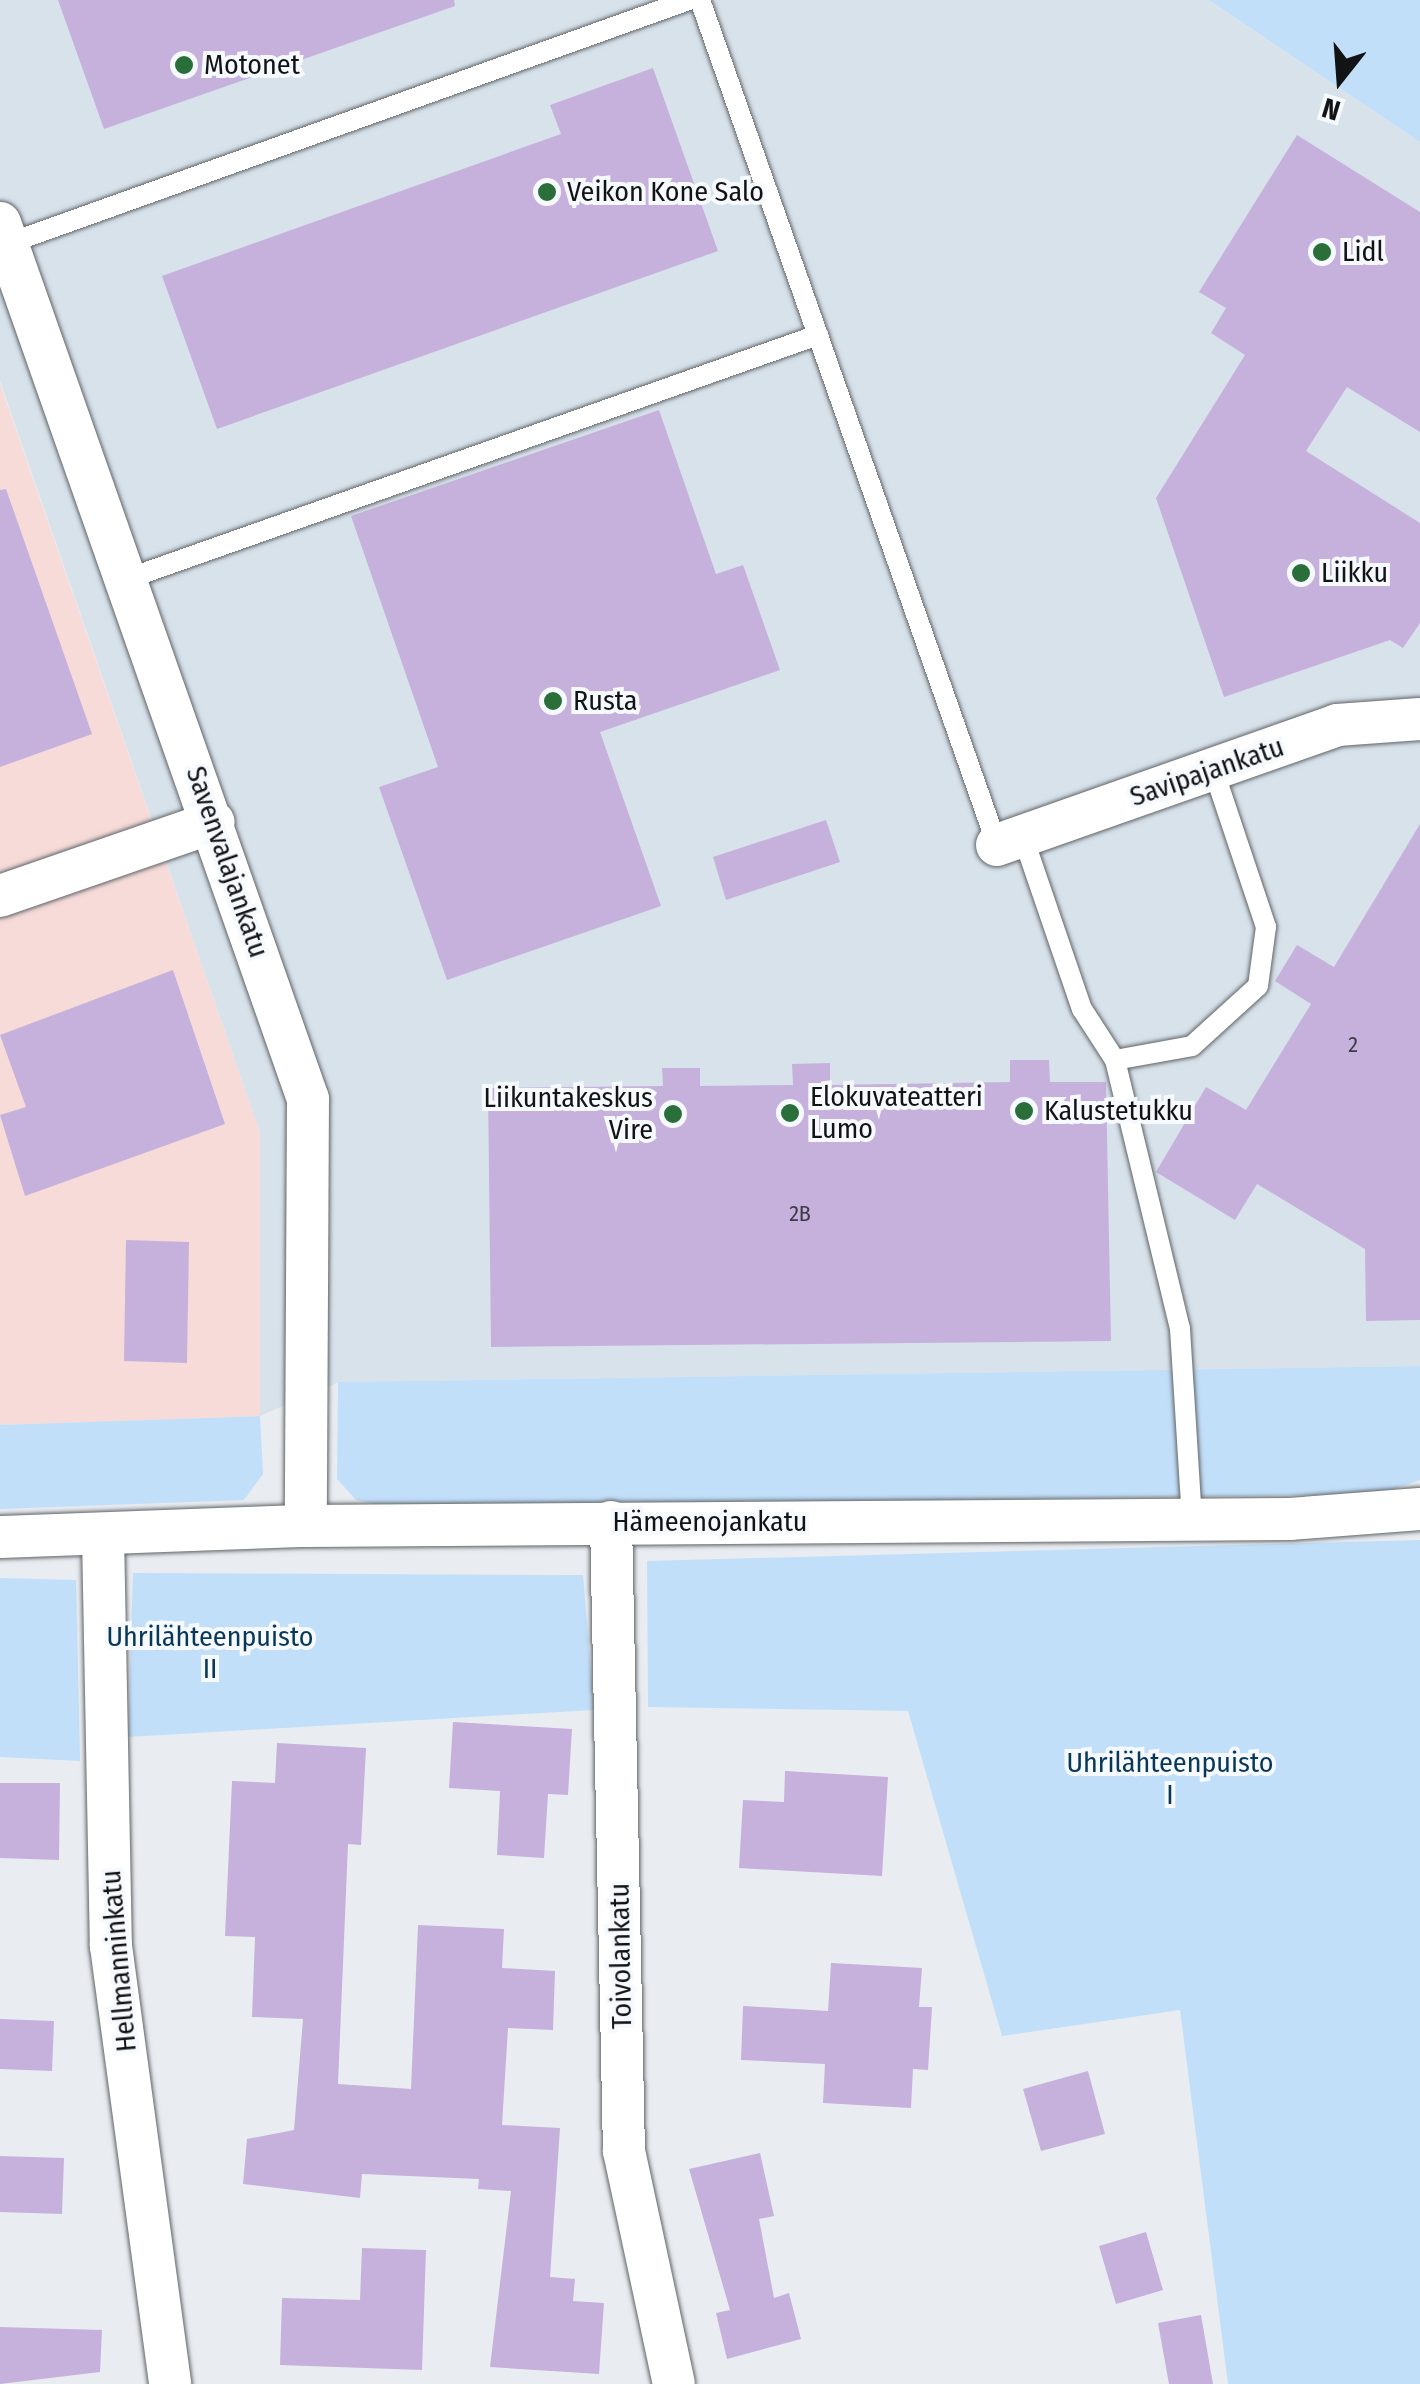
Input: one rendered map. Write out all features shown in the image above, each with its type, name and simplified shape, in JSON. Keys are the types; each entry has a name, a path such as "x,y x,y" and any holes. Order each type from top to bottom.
{"street":[{"name":"Savenvalajankatu","path":"4,233 214,822 308,1099 306,1526"},
{"name":"Savipajankatu","path":"1010,841 1356,720 1420,719"},
{"path":"0,896 214,822"},
{"name":"Hämeenojankatu","path":"0,1537 306,1526 1192,1519 1420,1510"},
{"name":"Toivolankatu","path":"612,1522 624,2151 674,2384"},
{"name":"Hellmanninkatu","path":"103,1535 112,1946 170,2384"}],"lane":[{"path":"4,233 689,0"},
{"path":"700,0 818,335 1010,841 1082,1008 1115,1060 1180,1329 1192,1519"},
{"path":"127,579 818,335"},
{"path":"1115,1060 1192,1046 1258,986 1266,926 1213,769"}],"shaded area":[{"path":"0,0 1208,0 1420,142 1420,1366 339,1382 260,1416 260,1133 0,381"},
{"path":"0,384 260,1133 260,1416 0,1425"}],"green space":[{"path":"1208,0 1420,0 1420,142 1213,3"},
{"path":"1420,1366 1420,1480 1380,1494 386,1507 356,1500 337,1479 338,1382"},
{"path":"260,1416 263,1474 244,1500 0,1509 0,1425"},
{"name":"Uhrilähteenpuisto I","path":"1420,1540 1420,2384 1228,2384 1180,2010 1002,2036 908,1711 648,1707 647,1561"},
{"name":"Uhrilähteenpuisto II","path":"133,1573 583,1575 594,1710 128,1737"},
{"path":"0,1578 76,1580 80,1761 0,1757"}],"building":[{"name":"Motonet","path":"58,0 454,0 455,6 104,129"},
{"name":"Veikon Kone Salo","path":"653,68 718,251 217,429 162,276 561,134 550,105"},
{"path":"1297,135 1420,212 1420,432 1347,387 1306,451 1420,523 1420,623 1403,648 1390,640 1224,697 1156,498 1245,355 1211,333 1226,308 1199,292"},
{"name":"Rusta","path":"659,410 716,574 743,565 780,670 600,732 661,906 447,980 379,787 438,767 351,516"},
{"path":"6,489 92,734 0,767 0,490"},
{"path":"826,820 840,862 726,900 713,857"},
{"path":"1420,824 1420,1320 1366,1321 1365,1249 1257,1184 1235,1220 1156,1172 1206,1087 1246,1110 1311,1004 1275,981 1297,945 1334,967"},
{"path":"173,970 225,1124 25,1196 0,1115 26,1107 0,1035"},
{"path":"1010,1060 1049,1060 1050,1082 1106,1082 1111,1341 491,1347 488,1088 663,1086 662,1068 700,1068 700,1086 793,1085 792,1064 830,1063 830,1085 1010,1082"},
{"path":"126,1240 189,1242 187,1363 124,1361"},
{"path":"453,1722 572,1729 568,1795 548,1794 544,1858 497,1855 500,1791 449,1788"},
{"path":"277,1743 366,1748 361,1845 348,1844 338,2084 411,2089 418,1925 504,1929 502,1968 555,1971 553,2030 508,2028 502,2125 560,2128 550,2277 575,2279 573,2301 604,2303 599,2374 490,2367 511,2191 478,2189 479,2179 362,2174 360,2198 243,2184 247,2139 294,2130 303,2019 252,2017 255,1937 225,1936 232,1781 275,1783"},
{"path":"785,1771 888,1777 882,1876 739,1868 743,1800 784,1802"},
{"path":"0,1783 60,1783 59,1860 0,1858"},
{"path":"831,1963 922,1968 919,2007 932,2007 928,2070 913,2069 911,2108 823,2103 825,2064 741,2060 743,2006 828,2011"},
{"path":"0,2019 54,2021 52,2071 0,2069"},
{"path":"1088,2071 1105,2134 1041,2151 1023,2089"},
{"path":"760,2153 774,2216 759,2219 774,2298 789,2293 801,2339 727,2359 716,2313 730,2310 689,2169"},
{"path":"0,2156 64,2158 62,2214 0,2212"},
{"path":"1146,2232 1163,2290 1116,2304 1099,2246"},
{"path":"362,2248 426,2250 422,2370 280,2365 282,2298 360,2300"},
{"path":"1201,2315 1213,2384 1169,2384 1158,2323"},
{"path":"0,2327 102,2330 100,2372 0,2384"}],"place":[{"name":"Motonet","path":"184,65"},
{"name":"Veikon Kone Salo","path":"547,192"},
{"name":"Lidl","path":"1322,252"},
{"name":"Liikku","path":"1301,573"},
{"name":"Rusta","path":"553,701"},
{"name":"Kalustetukku","path":"1024,1111"},
{"name":"Elokuvateatteri Lumo","path":"790,1113"},
{"name":"Liikuntakeskus Vire","path":"673,1114"}]}
